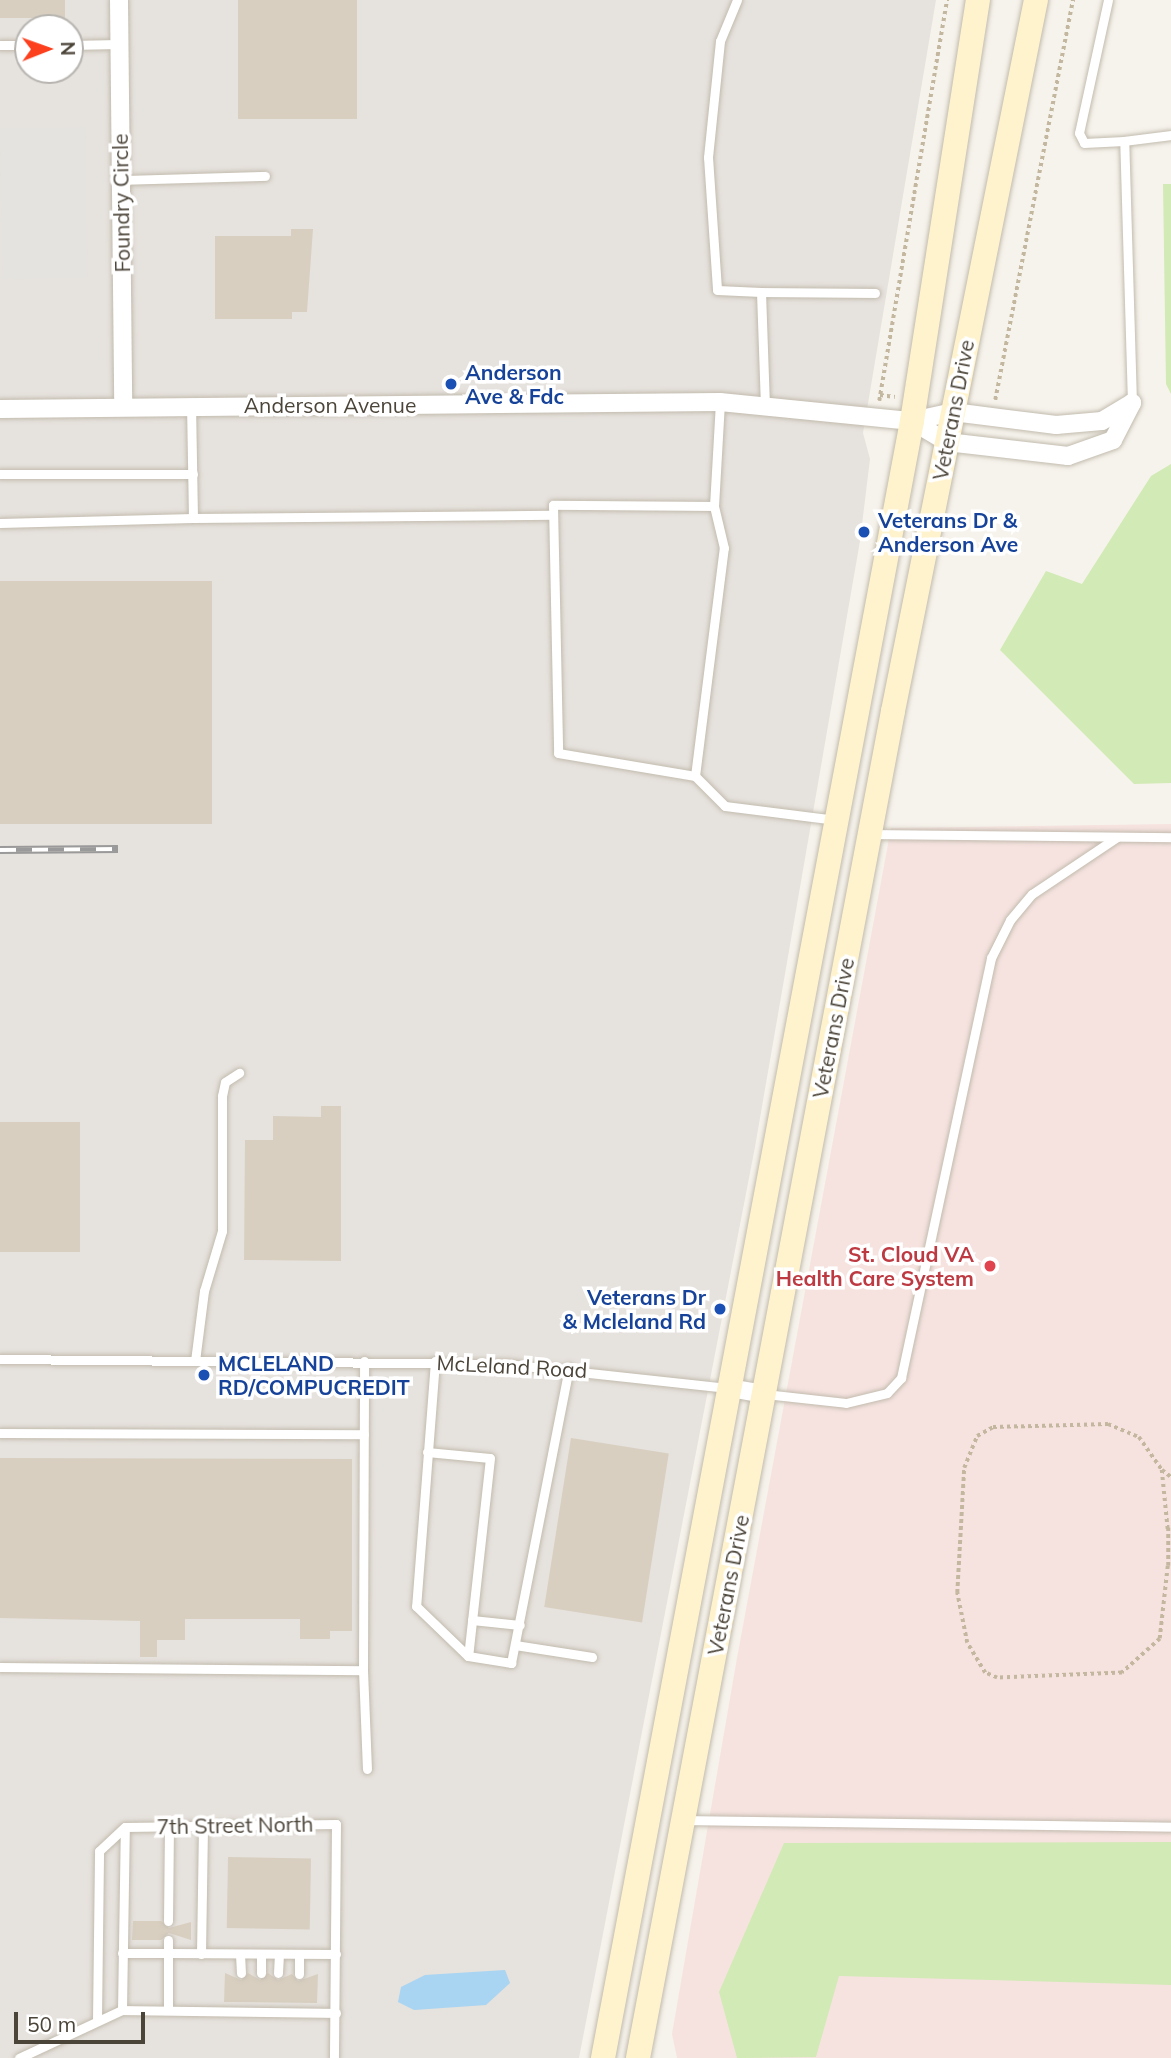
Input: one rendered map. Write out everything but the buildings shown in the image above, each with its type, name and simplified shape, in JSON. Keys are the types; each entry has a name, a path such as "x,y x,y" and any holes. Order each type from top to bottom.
{"main road":[{"name":"Veterans Drive","path":"603,2058 912,421 978,0"},
{"name":"Veterans Drive","path":"638,2058 870,833 1036,0"}],"street":[{"name":"Foundry Circle","path":"119,0 123,406"},
{"name":"Anderson Avenue","path":"0,409 720,402 765,404 912,421 953,412 992,419 1080,424 1115,415 1132,403"},
{"name":"Anderson Avenue","path":"912,421 947,442 1038,455 1084,454 1113,440 1132,403"},
{"path":"730,1388 764,1394"}],"lane":[{"path":"737,0 720,41 708,157 717,289 875,293"},
{"path":"1108,0 1079,133 1084,143 1171,135"},
{"path":"84,45 119,44"},
{"path":"1124,141 1132,403"},
{"path":"121,180 265,176"},
{"path":"761,292 765,404"},
{"path":"695,776 724,548 714,506 720,402"},
{"path":"191,406 193,518"},
{"path":"0,474 193,474"},
{"path":"714,506 553,505 558,752 695,776 725,806 838,820"},
{"path":"0,523 193,518 553,515"},
{"path":"870,833 1171,837"},
{"path":"764,1394 846,1403 887,1393 901,1378 991,958 1032,894 1117,837"},
{"path":"195,1361 204,1291 222,1231 222,1096 225,1082 239,1073"},
{"name":"McLeland Road","path":"0,1359 435,1361 569,1368 730,1388"},
{"path":"364,1361 363,1670 367,1769"},
{"path":"435,1361 416,1606 468,1656 511,1663 569,1368"},
{"path":"0,1433 364,1434"},
{"path":"427,1452 490,1458 468,1656"},
{"path":"472,1620 520,1625"},
{"path":"515,1645 592,1657"},
{"path":"0,1667 363,1670"},
{"path":"683,1820 1171,1827"},
{"name":"7th Street North","path":"125,1827 336,1824 334,2058"},
{"path":"168,1921 169,1826"},
{"path":"201,1954 203,1826"},
{"path":"122,2010 125,1827"},
{"path":"97,2020 99,1852 125,1827"},
{"path":"168,1940 168,2010"},
{"path":"122,1953 336,1954"},
{"path":"240,1954 241,1973"},
{"path":"261,1954 261,1973"},
{"path":"278,1973 279,1954"},
{"path":"299,1954 299,1974"},
{"path":"278,2003 278,2013"},
{"path":"298,2003 298,2013"},
{"path":"19,2058 122,2010 260,2007 278,2013 336,2013"}],"path":[{"path":"877,416 947,0"},
{"path":"992,419 1073,0"},
{"path":"1162,1470 1168,1530 1168,1566 1163,1625 1151,1651 1115,1676 1014,1681 985,1673 974,1660 957,1593 964,1468 985,1432 1012,1423 1108,1424 1139,1437 1162,1470 1171,1477"},
{"path":"1168,1530 1171,1513"},
{"path":"1168,1566 1171,1580"},
{"path":"1163,1625 1171,1621"}],"shaded area":[{"path":"0,0 936,0 863,433 870,459 860,541 755,1147 579,2058 0,2058"},
{"path":"85,127 88,278 3,279 0,128"},
{"name":"St. Cloud VA Health Care System","path":"1171,824 1171,2058 677,2058 672,2034 737,1658 891,828"}],"green space":[{"path":"1163,184 1171,184 1171,394 1166,384"},
{"path":"1171,464 1171,783 1134,784 1000,650 1046,571 1082,584 1151,476"},
{"path":"1171,1842 1171,1985 839,1976 816,2057 737,2058 719,1992 784,1843"}],"water":[{"path":"505,1970 510,1983 486,2005 414,2010 398,2002 401,1987 425,1975"}],"railway":[{"path":"0,850 118,849"}],"place":[{"name":"Anderson Ave & Fdc","path":"451,384"},
{"name":"Veterans Dr & Anderson Ave","path":"864,532"},
{"name":"St. Cloud VA Health Care System","path":"990,1266"},
{"name":"Veterans Dr & Mcleland Rd","path":"720,1309"},
{"name":"MCLELAND RD/COMPUCREDIT","path":"204,1375"}]}
